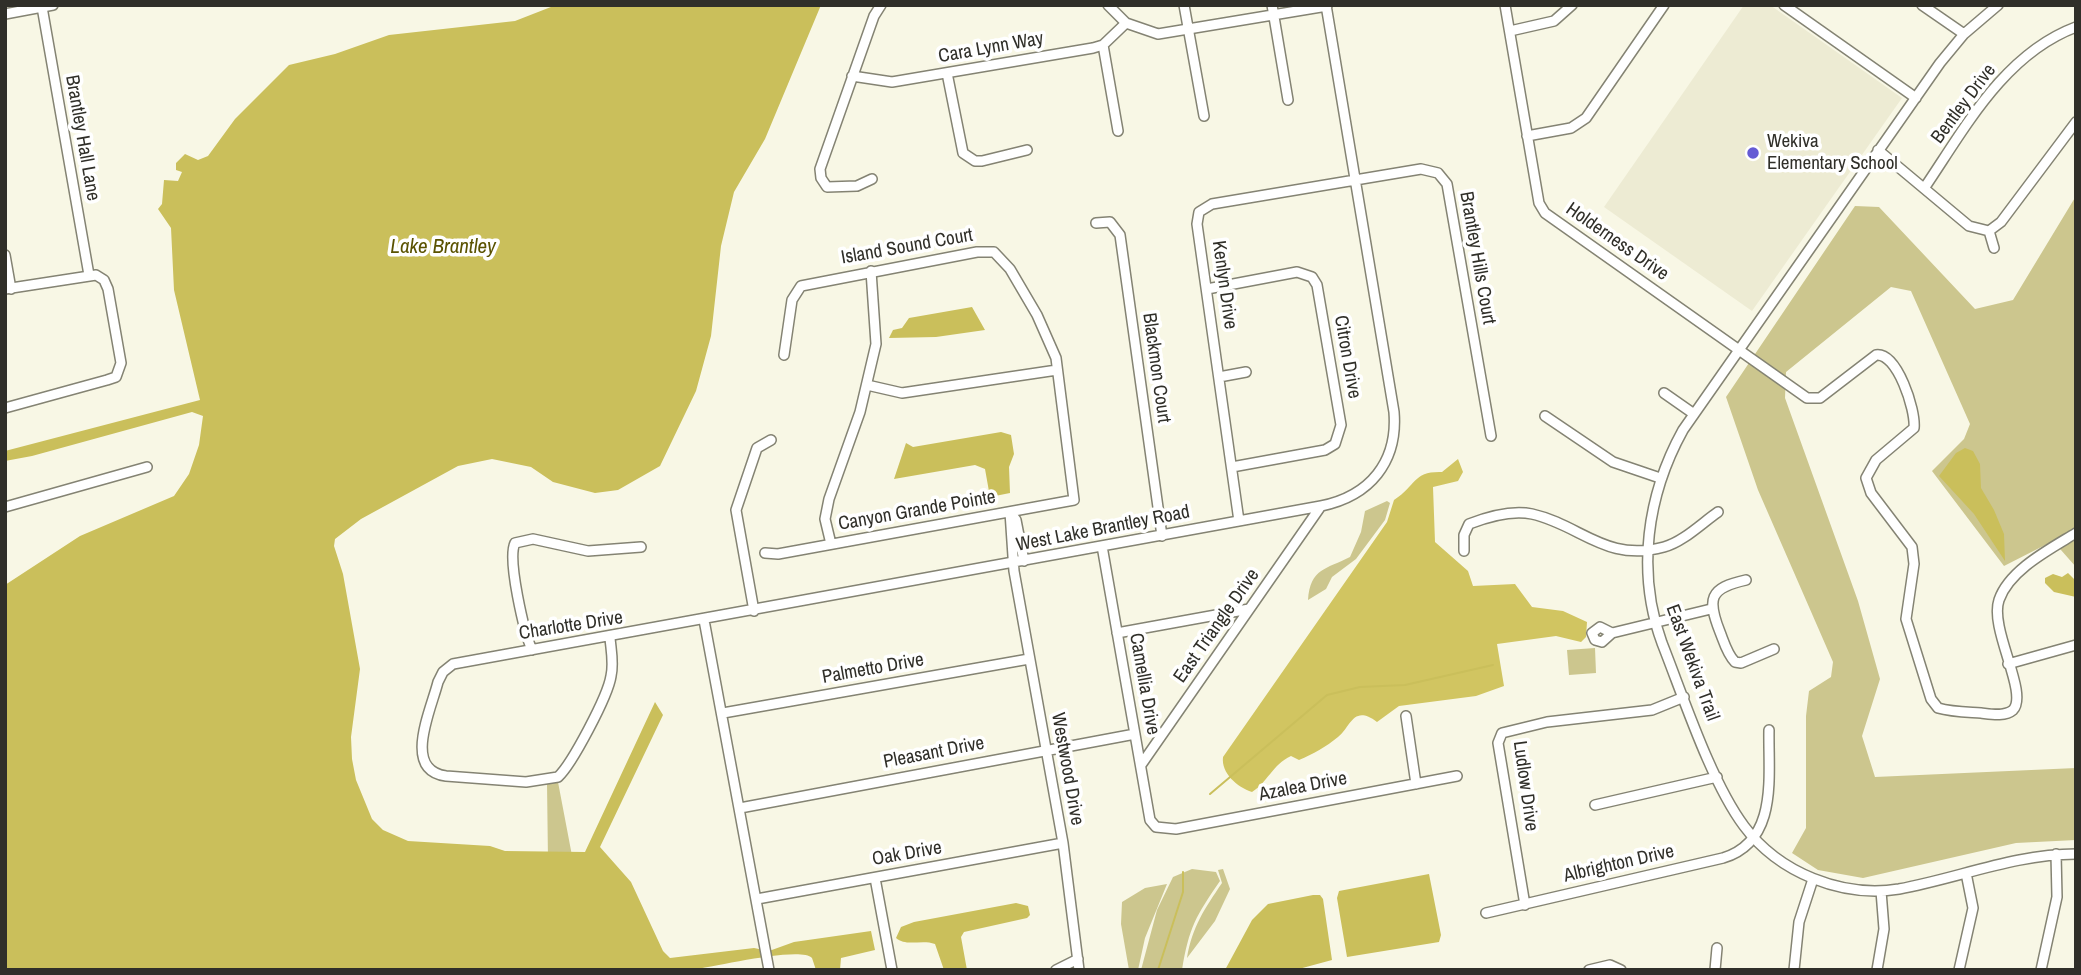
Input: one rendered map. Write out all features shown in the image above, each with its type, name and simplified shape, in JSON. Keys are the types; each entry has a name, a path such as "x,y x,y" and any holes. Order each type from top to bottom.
{"street":[{"path":"5,13 52,5"},
{"path":"872,179 837,188 827,187 821,178 820,169 874,16 881,5"},
{"path":"1108,5 1126,23 1158,34 1189,30 1272,10 1327,6"},
{"path":"1184,5 1204,117"},
{"name":"Holderness Drive","path":"1505,5 1541,209 1813,400 1820,398 1876,355 1883,354 1892,360 1911,403 1914,428 1876,460 1866,478 1871,493 1912,547 1914,564 1906,619 1931,699 1938,708 1949,710 1992,714 2010,712 2017,699 2008,664"},
{"path":"1510,31 1554,21 1572,5"},
{"path":"1527,136 1571,128 1586,118 1664,5"},
{"path":"1784,5 1916,98"},
{"path":"1922,5 1964,34"},
{"name":"East Wekiva Trail","path":"1998,5 1964,34 1916,98 1694,414 1674,446 1660,478 1647,550 1655,623 1717,776 1735,813 1754,838 1784,864 1813,879 1846,888 1881,891 2056,854 2076,853"},
{"name":"West Lake Brantley Road","path":"705,620 1321,506 1345,500 1372,482 1388,459 1395,434 1394,412 1327,6"},
{"name":"Brantley Hall Lane","path":"42,7 89,275"},
{"path":"1272,10 1288,100"},
{"path":"1118,131 1103,45 1126,23"},
{"name":"Bentley Drive","path":"1925,187 1995,86 2037,49 2076,27"},
{"name":"Cara Lynn Way","path":"852,76 892,82 1103,45"},
{"path":"947,73 960,146 969,158 982,162 1027,150"},
{"path":"1989,231 2001,222 2076,122"},
{"path":"1878,150 1969,226 1989,231"},
{"name":"Brantley Hills Court","path":"1354,182 1420,169 1438,173 1444,178 1491,436"},
{"name":"Kenlyn Drive","path":"1239,521 1197,224 1199,212 1204,208 1316,186 1354,182"},
{"name":"Blackmon Court","path":"1096,223 1110,222 1120,235 1162,536"},
{"path":"1989,231 1994,248"},
{"name":"Island Sound Court","path":"784,355 796,289 812,282 994,251 1010,269 1050,342 1058,370 1074,500"},
{"path":"5,255 8,289 89,275 96,275 104,280 108,289 121,363 120,371 107,380 5,408"},
{"path":"831,544 825,519 829,499 867,385 876,344 871,271"},
{"name":"Citron Drive","path":"1207,289 1297,272 1312,277 1317,285 1341,425 1335,444 1325,450 1232,467"},
{"path":"867,385 902,393 1058,370"},
{"path":"1219,377 1246,372"},
{"path":"1664,393 1694,414"},
{"path":"1545,416 1613,461 1660,478"},
{"path":"754,611 737,520 737,501 757,448 771,440"},
{"path":"5,507 147,467"},
{"name":"Canyon Grande Pointe","path":"765,553 831,544 1074,500"},
{"name":"East Triangle Drive","path":"1141,765 1321,506"},
{"name":"Westwood Drive","path":"1010,512 1016,520 1020,562 1014,571 1063,843 1079,970"},
{"path":"1464,551 1464,535 1469,524 1518,513 1554,521 1598,545 1620,550 1647,550 1673,543 1718,512"},
{"path":"2076,533 2020,572 2003,592 1997,620 2008,664 2076,645"},
{"path":"532,650 514,568 515,542 533,539 588,551 641,547"},
{"name":"Camellia Drive","path":"1102,547 1150,820 1156,827"},
{"path":"1746,580 1720,589 1714,595 1711,609 1735,662 1741,663 1774,649"},
{"path":"1117,633 1250,609"},
{"path":"1612,634 1711,609"},
{"path":"705,620 769,970"},
{"name":"Charlotte Drive","path":"610,638 612,669 606,693 568,765 558,777 547,780 446,776 427,768 422,759 422,746 438,682 445,669 459,663 705,620"},
{"name":"Palmetto Drive","path":"723,713 1029,659"},
{"name":"Ludlow Drive","path":"1525,905 1498,743 1502,733 1547,722 1652,710 1684,697"},
{"path":"1405,716 1416,784"},
{"path":"1754,838 1768,810 1769,730"},
{"name":"Pleasant Drive","path":"740,808 1135,734"},
{"name":"Azalea Drive","path":"1156,827 1176,829 1457,776"},
{"path":"1595,805 1717,776"},
{"name":"Albrighton Drive","path":"1486,913 1733,855 1754,838"},
{"name":"Oak Drive","path":"757,899 1063,843"},
{"path":"2040,970 2057,897 2056,854"},
{"path":"1959,970 1973,908 1966,873"},
{"path":"875,878 892,970"},
{"path":"1794,970 1800,922 1813,879"},
{"path":"1877,970 1884,940 1881,891"},
{"path":"1715,970 1717,948"},
{"path":"1056,970 1078,959"},
{"path":"1589,970 1610,965 1621,970"}],"shaded area":[{"name":"Wekiva Elementary School","path":"1744,5 1770,5 1902,98 1752,311 1604,207"},
{"path":"2076,196 2076,567 2053,541 2004,566 1932,471 1964,439 1970,424 1911,291 1891,287 1786,372 1785,398 1858,601 1880,679 1862,736 1875,777 2076,768 2076,840 2016,843 1863,878 1818,870 1792,853 1806,828 1806,716 1809,691 1831,677 1833,662 1758,490 1726,397 1855,206 1879,207 1975,309 2013,300"},
{"path":"1458,459 1463,472 1458,481 1433,487 1435,542 1468,571 1473,586 1515,584 1532,607 1563,611 1587,622 1586,637 1581,642 1556,636 1497,644 1504,686 1476,696 1399,706 1377,722 1363,715 1358,716 1338,737 1319,750 1299,760 1291,756 1285,760 1252,792 1241,787 1227,774 1223,757 1387,522 1394,500 1420,476 1442,472"},
{"path":"1387,501 1390,503 1385,520 1356,559 1332,577 1326,589 1308,600 1309,589 1316,575 1350,557 1361,532 1365,511"},
{"path":"1595,648 1596,673 1569,675 1567,650"},
{"path":"558,782 573,861 548,861 547,783"},
{"path":"1192,869 1216,872 1220,881 1195,922 1182,970 1141,970 1157,910 1173,877"},
{"path":"1223,869 1230,889 1215,921 1187,958 1196,927 1222,883 1218,870"},
{"path":"1167,884 1145,938 1138,970 1129,970 1121,924 1122,902 1145,888"}],"water":[{"name":"Lake Brantley","path":"556,5 821,5 765,139 734,192 721,246 711,336 696,391 660,466 618,490 595,493 553,482 531,467 492,459 458,466 361,519 335,539 334,546 343,574 360,669 351,737 356,780 372,819 383,830 408,841 490,846 505,851 585,852 655,702 663,715 600,847 631,882 663,951 670,958 754,948 769,951 794,942 871,931 875,950 841,958 840,970 816,970 812,958 791,954 691,970 5,970 5,585 80,536 174,496 189,474 199,445 203,416 192,412 5,461 5,451 200,400 174,290 171,228 158,209 162,204 164,180 178,181 182,172 176,170 176,163 185,154 198,160 208,156 235,119 289,65 335,54 389,35 515,21"},
{"path":"972,307 985,330 936,337 889,338 893,330 902,328 909,318"},
{"path":"1001,432 1011,435 1014,454 1009,467 1010,493 990,497 985,469 975,465 894,479 906,443 913,447"},
{"path":"1965,448 1973,451 1980,464 1981,488 2004,534 2005,561 1974,514 1939,476 1956,453"},
{"path":"2068,573 2076,581 2076,597 2054,592 2045,583 2045,578 2053,574 2062,577"},
{"path":"1429,874 1441,935 1439,942 1347,957 1337,898 1339,891"},
{"path":"1320,895 1323,899 1332,960 1295,970 1225,970 1252,920 1268,904"},
{"path":"1016,903 1028,906 1030,915 1027,918 964,932 961,937 967,970 944,970 935,944 904,942 896,938 901,927 914,922"}],"waterway":[{"path":"1210,794 1327,695 1360,687 1405,685 1493,665"},
{"path":"1158,970 1183,892 1183,872"}],"place":[{"name":"Wekiva Elementary School","path":"1753,153"}]}
